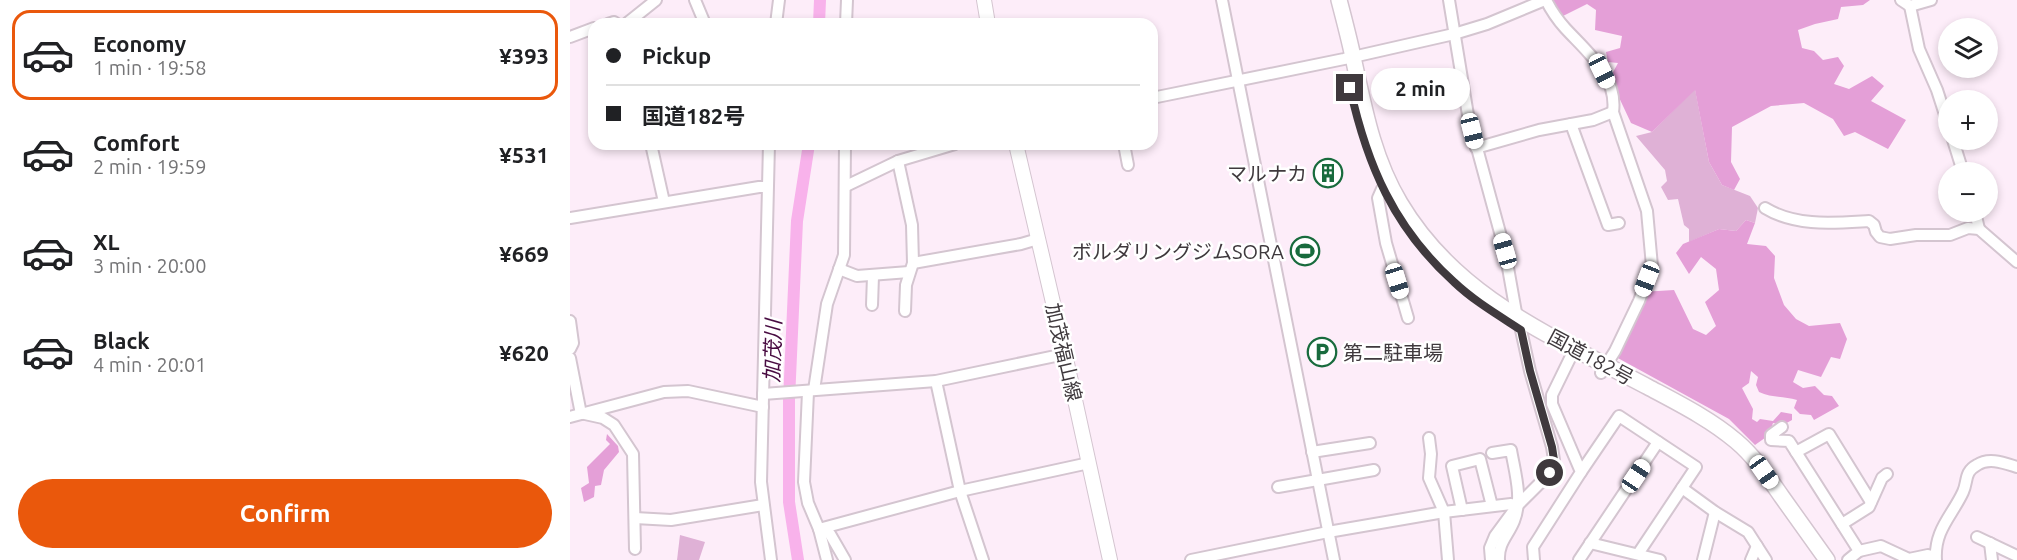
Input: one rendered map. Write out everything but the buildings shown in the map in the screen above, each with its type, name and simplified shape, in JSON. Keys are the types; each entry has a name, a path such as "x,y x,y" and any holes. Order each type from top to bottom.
{"highway":[{"name":"国道182号","path":"1330,0 1374,146 1385,174 1400,202 1416,227 1459,275 1519,324"},
{"name":"国道182号","path":"1340,0 1358,124 1368,156 1382,189 1410,234 1431,259 1462,289 1485,307 1604,369 1698,425 1727,446 1759,479 1816,560"},
{"name":"国道182号","path":"1604,369 1704,418 1736,441 1752,455 1827,560"}],"main road":[{"path":"984,0 987,18"},
{"name":"加茂福山線","path":"1017,150 1110,560"}],"street":[{"path":"634,18 656,0"},
{"path":"695,0 702,18"},
{"path":"777,18 779,0"},
{"path":"846,18 847,0"},
{"path":"1222,0 1334,560"},
{"path":"1449,0 1464,94 1476,148 1505,251 1530,371 1545,419 1554,460 1550,473 1517,506 1495,536 1490,548 1491,560"},
{"path":"1158,97 1454,34 1487,24 1545,0 1563,26 1592,54 1611,89 1613,112 1647,211 1652,266 1639,301 1604,369"},
{"path":"1931,0 1906,3 1919,49 1938,93"},
{"path":"571,34 588,30"},
{"path":"1476,148 1539,130 1593,120 1613,112"},
{"path":"1571,124 1608,225 1619,223"},
{"path":"652,150 664,202"},
{"path":"769,150 761,447 763,505 771,560"},
{"path":"827,560 819,529 808,503 804,482 811,391 822,324 844,255 845,150"},
{"path":"846,186 898,161 935,150"},
{"path":"1125,150 1128,165"},
{"path":"898,161 912,225 911,268 906,285 905,311"},
{"path":"570,218 759,187 767,188"},
{"path":"1382,189 1378,198 1386,243 1408,318"},
{"path":"1765,208 1779,216 1825,224 1869,221 1874,225 1880,237 1890,239 1916,235 1950,235 1968,228 1979,229"},
{"path":"1977,222 1979,229 2017,262"},
{"path":"839,269 857,276 873,276 1038,239"},
{"path":"872,305 873,276"},
{"path":"570,321 573,343 570,349"},
{"path":"1574,352 1552,395 1552,404 1581,472"},
{"path":"763,394 936,381 1065,354"},
{"path":"570,358 582,414"},
{"path":"936,381 960,491 983,560"},
{"path":"570,417 664,392 688,391 763,407"},
{"path":"582,414 603,418 614,425 633,454 635,549"},
{"path":"1534,560 1533,547 1619,416 1696,467 1638,554"},
{"path":"1782,427 1771,435 1771,440 1789,441 1859,551"},
{"path":"1796,452 1829,434 1871,502"},
{"path":"1429,438 1431,454 1429,478 1444,512 1448,560"},
{"path":"1579,560 1658,442"},
{"path":"1312,452 1370,443"},
{"path":"1492,453 1511,450 1519,498 1515,520 1499,549 1499,560"},
{"path":"1461,510 1452,466 1480,459 1492,506"},
{"path":"1848,560 1859,551 1881,546 1909,559 1928,555 1935,558 1942,525 1964,490 1966,476 1974,466 1984,461 2002,462 2017,467"},
{"path":"819,529 960,491 1089,463"},
{"path":"1278,487 1374,470"},
{"path":"1842,524 1869,507 1882,478 1887,474"},
{"path":"1682,488 1748,532 1766,560"},
{"path":"1191,560 1328,532 1444,512 1511,504 1517,506"},
{"path":"635,518 671,520 763,505"},
{"path":"1703,560 1715,512"},
{"path":"819,529 830,534 845,560"},
{"path":"1977,537 2017,556"},
{"path":"1590,543 1660,560"},
{"path":"1990,543 1992,560"},
{"path":"1751,560 1757,546"}],"shaded area":[{"path":"1549,0 1870,0 1863,5 1841,7 1838,19 1798,30 1802,48 1814,51 1823,60 1838,57 1844,66 1834,84 1849,89 1872,76 1884,86 1871,101 1906,120 1888,149 1855,132 1844,136 1833,119 1804,103 1771,106 1732,127 1731,162 1740,179 1734,190 1722,185 1709,162 1695,90 1652,132 1631,123 1611,76 1618,63 1608,62 1606,52 1620,48 1622,36 1595,30 1596,10 1587,4 1561,17"},
{"path":"1695,89 1709,162 1722,185 1750,196 1758,208 1755,223 1746,220 1736,231 1719,229 1689,242 1689,229 1684,225 1678,199 1668,200 1661,187 1667,181 1665,170 1636,136 1652,132"},
{"path":"1746,220 1755,223 1747,244 1766,246 1775,256 1774,278 1784,305 1796,319 1809,326 1840,323 1847,339 1840,359 1831,357 1821,377 1798,370 1793,382 1803,388 1815,386 1824,395 1832,396 1839,406 1814,420 1811,415 1800,414 1794,408 1797,400 1759,392 1756,385 1758,377 1751,371 1749,383 1742,388 1753,409 1752,419 1757,422 1760,419 1773,421 1781,412 1792,414 1792,420 1783,425 1773,423 1769,435 1755,445 1729,419 1616,357 1642,292 1674,290 1693,329 1706,335 1716,326 1705,302 1719,290 1716,269 1701,257 1689,274 1676,253 1683,244 1719,229 1736,231"},
{"path":"607,434 618,446 619,452 604,470 601,485 595,486 594,497 584,502 581,488 589,483 587,467 610,444 606,440"},
{"path":"680,535 705,542 699,560 677,560"}],"waterway":[{"name":"加茂川","path":"819,18 820,0"},
{"name":"加茂川","path":"798,560 789,502 789,400 797,221 808,150"}],"place":[{"name":"マルナカ","path":"1328,173"},
{"name":"ボルダリングジムSORA","path":"1305,251"},
{"name":"第二駐車場","path":"1322,352"}],"route":[{"path":"1350,88 1368,156 1382,189 1410,234 1454,283 1485,307 1521,330 1530,371 1552,447 1554,460 1550,473"}]}
